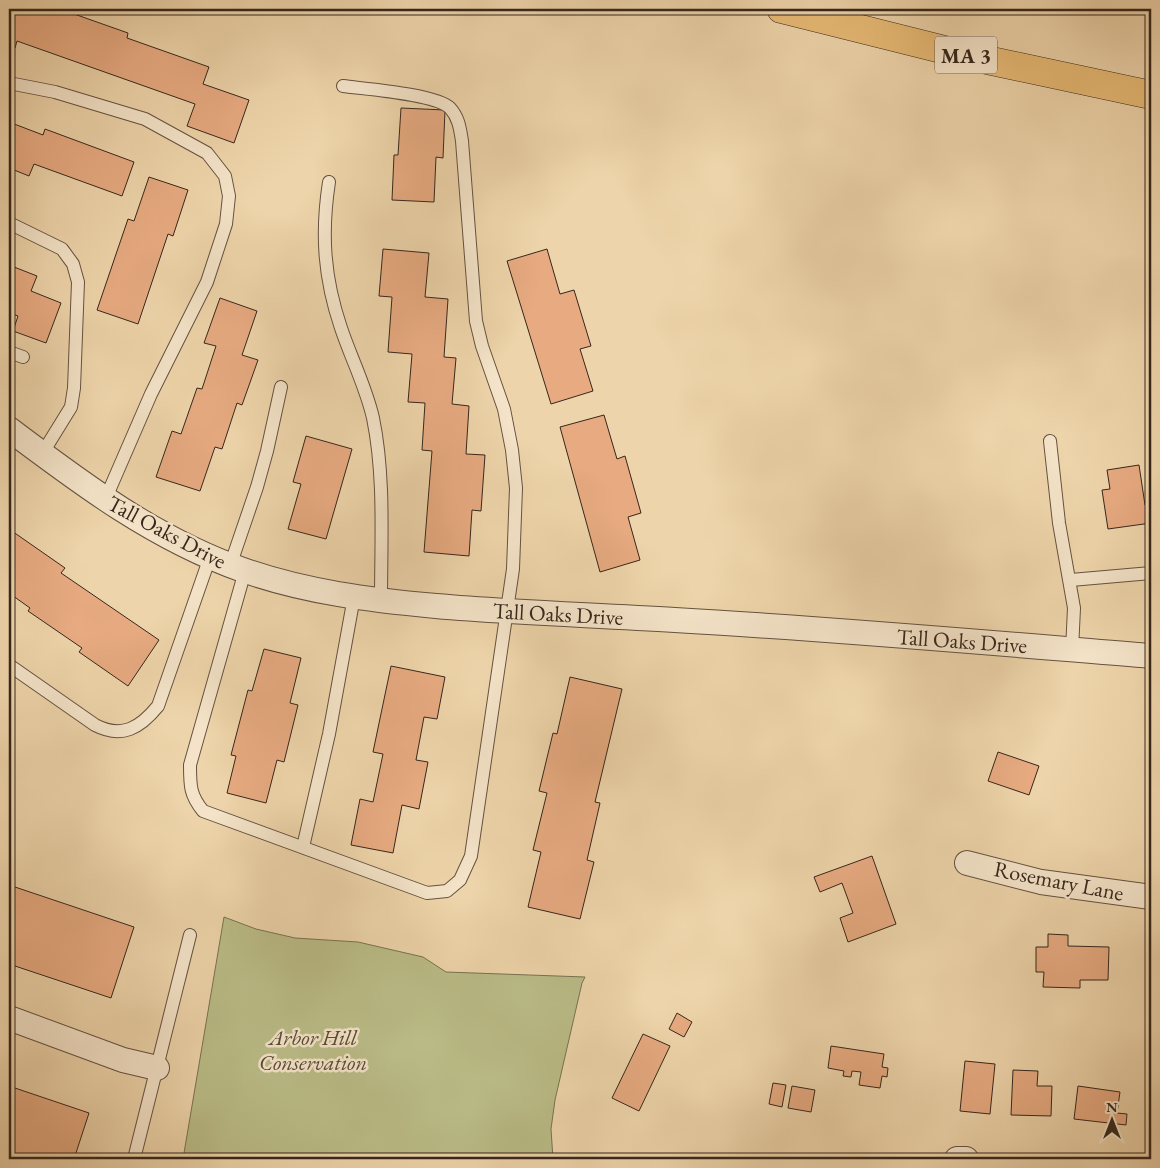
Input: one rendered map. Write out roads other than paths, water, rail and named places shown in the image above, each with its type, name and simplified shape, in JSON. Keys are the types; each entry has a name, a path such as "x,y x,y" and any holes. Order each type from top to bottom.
{"highway":[{"name":"MA 3","path":"782,9 972,57 1151,95"}],"street":[{"name":"Tall Oaks Drive","path":"9,429 105,500 137,520 229,565 279,582 314,590 354,597 506,612 675,620 1151,656"},
{"name":"Rosemary Lane","path":"968,863 1041,882 1151,897"},
{"path":"9,1018 123,1060 157,1068"},
{"path":"957,1159 966,1159"}],"lane":[{"path":"9,83 55,92 145,120 206,153 225,176 229,196 226,224 208,282 148,401 105,500"},
{"path":"229,565 190,765 190,785 194,800 203,811 427,893 447,891 460,880 471,856 513,569 516,488 512,450 504,410 482,346 476,321 462,141 458,120 449,107 432,98 343,86"},
{"path":"329,182 324,215 326,263 331,294 340,328 367,399 378,446 381,512 381,600"},
{"path":"9,223 62,249 74,264 78,282 74,388 71,407 42,454"},
{"path":"9,352 23,357"},
{"path":"9,665 94,725 104,730 118,731 132,728 146,721 158,706 229,565 257,487 281,387"},
{"path":"1050,441 1064,559 1070,580 1074,608 1072,650"},
{"path":"1070,580 1151,573"},
{"path":"303,847 329,734 354,597"},
{"path":"134,1159 190,935"}],"park label":[{"name":"Arbor Hill Conservation","path":"313,1050"}]}
